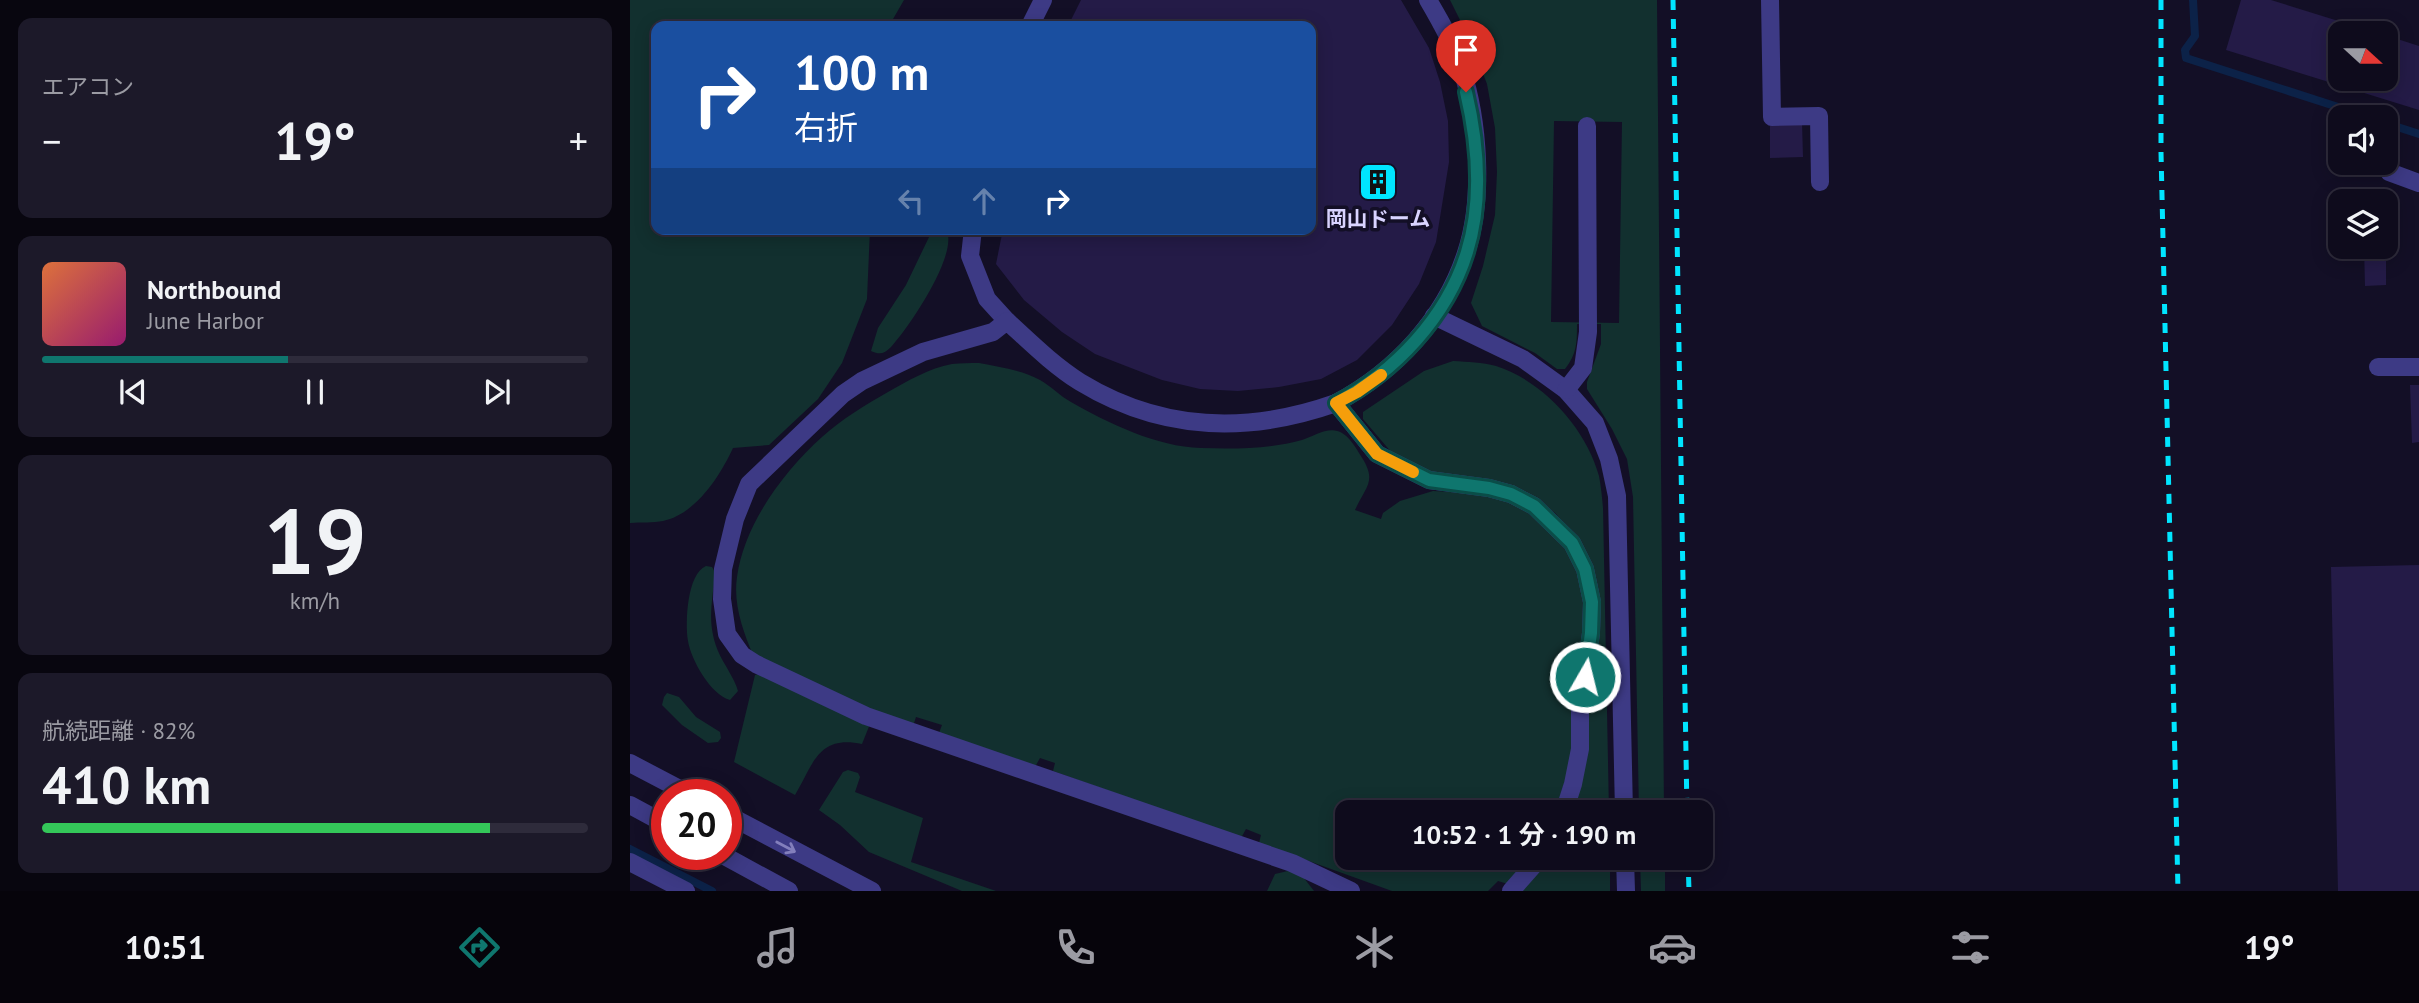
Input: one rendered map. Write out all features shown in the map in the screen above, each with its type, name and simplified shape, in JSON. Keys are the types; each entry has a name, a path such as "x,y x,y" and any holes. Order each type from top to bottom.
{"street":[{"path":"1032,21 1043,0"},
{"path":"972,235 970,256 987,299 1048,359 1081,382 1118,401 1156,415 1196,424 1235,425 1307,414 1336,403 1385,372 1410,347 1434,316 1452,286 1467,252 1475,208 1477,160 1471,114 1461,69 1447,32 1428,0"},
{"path":"1770,0 1772,117 1819,116 1820,182"},
{"path":"1566,390 1583,368 1588,332 1587,126"},
{"path":"2397,175 2419,183"},
{"path":"1434,316 1523,359 1566,390 1595,423 1617,496 1624,800"},
{"path":"1007,321 993,332 923,352 862,381 843,394 749,484 735,519 723,569 722,599 727,634 742,655 756,664 866,716 1292,863 1343,890"},
{"path":"2378,367 2419,367"},
{"path":"1336,403 1377,454 1429,480 1489,488 1511,494 1534,506 1572,543 1585,569 1592,602 1585,677 1580,687 1580,749 1568,800"},
{"path":"630,763 660,779"},
{"path":"630,805 651,816"},
{"path":"742,822 872,891"},
{"path":"630,862 685,891"},
{"path":"742,865 789,891"},
{"path":"1511,891 1529,870"},
{"path":"1625,870 1626,891"}],"green space":[{"path":"630,0 904,0 892,21 651,21 651,235 870,235 867,299 842,363 818,399 769,445 733,448 714,482 686,511 663,521 630,523"},
{"path":"1450,0 1657,0 1664,800 1639,800 1633,497 1627,459 1587,389 1601,344 1601,324 1577,324 1572,358 1565,369 1557,369 1535,353 1482,326 1471,303 1495,215 1495,128 1487,84 1470,40","holes":["1554,121 1622,122 1619,323 1551,322"]},
{"path":"930,235 947,235 945,257 938,274 909,324 886,351 871,351 878,328 906,285"},
{"path":"1453,361 1496,366 1513,373 1546,395 1560,409 1573,424 1593,458 1599,476 1603,508 1609,800 1571,800 1585,691 1596,639 1570,531 1555,513 1539,502 1432,472 1392,453 1363,419 1363,412 1424,371"},
{"path":"979,363 1033,377 1071,402 1117,426 1150,439 1184,447 1265,447 1302,440 1327,431 1337,431 1352,442 1368,470 1369,482 1355,510 1381,519 1383,513 1400,501 1433,491 1491,494 1525,510 1569,550 1580,581 1586,613 1569,769 1559,800 1335,800 1335,870 1522,870 1511,885 1498,881 1488,891 1392,891 1259,843 1261,835 1246,829 1241,838 1053,771 1055,763 1040,758 1035,767 939,733 942,725 916,717 913,726 861,707 753,655 742,627 737,577 748,538 780,483 807,451 846,418 911,379 952,364"},
{"path":"706,566 712,567 715,572 711,611 714,640 738,691 730,700 716,691 703,676 693,658 688,641 687,611 691,588 695,578"},
{"path":"763,673 870,724 862,744 836,744 819,754 795,795 734,762 755,675"},
{"path":"667,693 679,697 696,717 720,732 721,738 718,742 708,743 682,725 662,705"},
{"path":"848,770 858,773 860,777 855,792 923,818 911,862 996,891 962,891 869,852 819,810 843,772"},
{"path":"1292,870 1300,873 1314,891 1267,891 1275,874"},
{"path":"1537,870 1610,870 1610,891 1520,891"},
{"path":"1640,870 1665,870 1665,891 1641,891"}],"building":[{"name":"岡山ドーム","path":"1081,0 1401,0 1429,48 1440,82 1448,121 1449,162 1436,242 1419,284 1392,325 1357,360 1321,379 1279,387 1238,391 1200,389 1162,380 1095,354 1062,332 1024,300 996,264 1002,235 1316,235 1316,21 1070,21"},
{"path":"2241,0 2271,0 2338,21 2328,21 2328,82 2226,50"},
{"path":"2398,39 2419,46 2419,110 2358,91 2398,91"},
{"path":"1802,122 1803,157 1770,158 1770,123"},
{"path":"2364,259 2386,261 2386,285 2365,286"},
{"path":"2410,385 2419,385 2419,442 2412,443"},
{"path":"2419,565 2419,891 2338,891 2331,567"}],"waterway":[{"path":"2193,0 2195,36 2185,50 2186,58 2332,105"},
{"path":"2398,127 2419,134"},
{"path":"630,849 712,891"}],"railway":[{"path":"1673,0 1687,800"},
{"path":"2161,0 2161,152 2178,891"},
{"path":"1688,870 1689,891"}],"slow traffic":[{"path":"1381,375 1336,403 1377,454 1413,472"}],"place":[{"name":"岡山ドーム","path":"1378,182"}],"route":[{"path":"1466,92 1477,160 1475,208 1467,252 1452,286 1434,316 1410,347 1385,372 1336,403 1377,454 1429,480 1489,488 1511,494 1534,506 1572,543 1585,569 1592,602 1585,677"}]}
